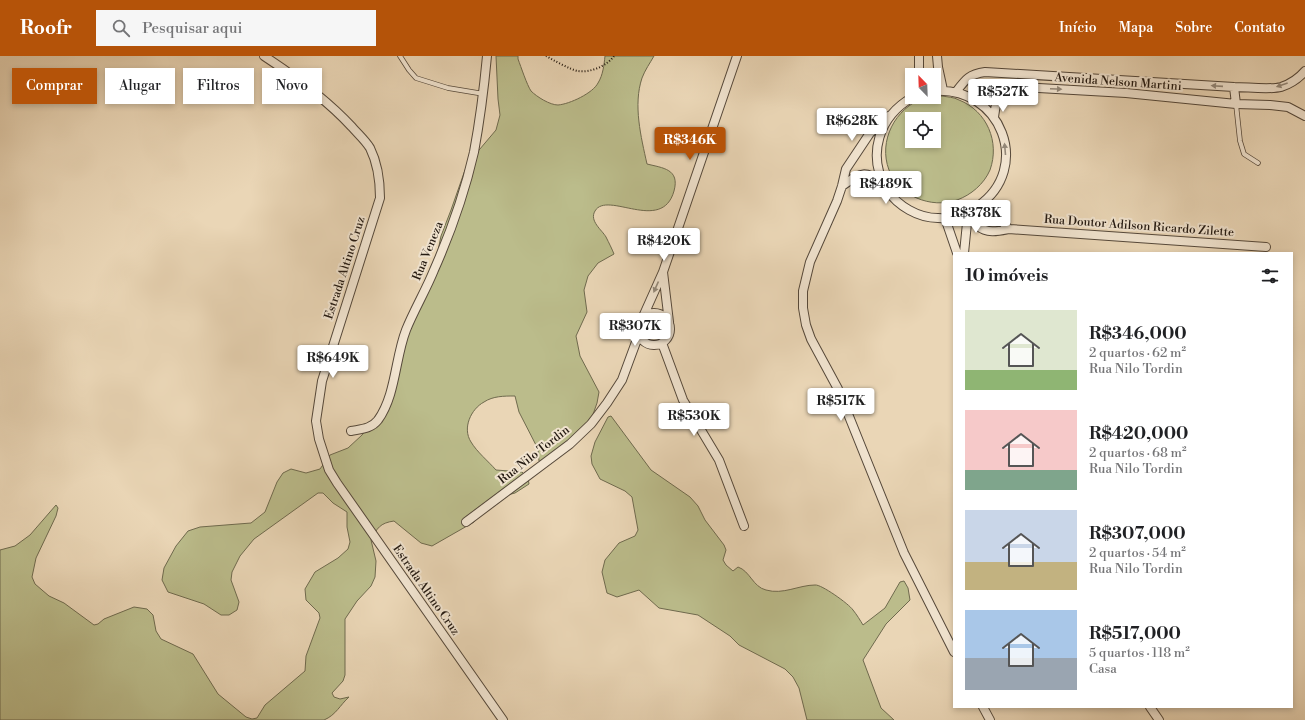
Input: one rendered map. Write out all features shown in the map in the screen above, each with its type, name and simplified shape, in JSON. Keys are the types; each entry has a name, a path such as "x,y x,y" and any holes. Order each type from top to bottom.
{"street":[{"name":"Estrada Altino Cruz","path":"264,56 295,77 342,116 369,147 378,170 380,198 322,381 316,422 319,439 329,470 354,509 503,720"},
{"name":"Rua Veneza","path":"351,431 369,427 378,420 384,408 393,383 406,331 434,270 456,215 474,153 484,94 487,56"},
{"path":"663,272 670,332 668,337 662,343 649,345 638,334 638,328 663,272 737,56"},
{"path":"919,56 920,68"},
{"path":"889,116 880,133 876,151 878,167 882,182 891,195 902,206 916,214 932,218 945,218 959,216 969,212 986,201 997,186 1004,169 1006,151 1002,133 994,117 977,101 967,95 943,90 937,56"},
{"name":"Avenida Nelson Martini","path":"956,92 966,78 985,72 1273,88 1281,87 1299,77 1305,71"},
{"name":"Avenida Nelson Martini","path":"994,117 996,101 999,95 1021,87 1126,93 1236,104 1270,105 1288,107 1305,116"},
{"path":"1234,87 1236,104"},
{"path":"905,101 870,133 846,169 842,186 810,262 803,291 803,308 806,325 811,339 838,389 904,553 953,650"},
{"path":"842,186 860,175 865,174 873,176 882,182"},
{"path":"983,203 1009,229"},
{"path":"964,252 969,212"},
{"name":"Rua Doutor Adilson Ricardo Zilette","path":"969,212 978,226 992,232 1009,229 1266,247"},
{"path":"945,218 957,252"},
{"path":"642,319 651,313 656,313 661,315 669,322"},
{"name":"Rua Nilo Tordin","path":"466,522 570,444 591,424 622,380 638,334"},
{"path":"662,343 679,391 719,460 744,526"},
{"path":"983,708 990,720"},
{"path":"1151,708 1159,720"}],"lane":[{"path":"400,56 416,78 448,88 484,94"},
{"path":"1236,104 1240,141 1244,154 1258,163"}],"path":[{"path":"546,56 577,71 595,69 603,66 614,56"}],"green space":[{"path":"496,56 518,56 522,71 531,91 551,104 558,105 569,103 591,91 595,87 600,80 605,56 654,56 643,75 639,88 638,110 640,132 647,164 664,168 672,174 675,178 674,191 668,203 658,209 647,211 611,205 601,206 595,211 595,222 606,237 614,254 598,263 588,276 584,290 587,312 576,336 580,356 599,392 591,420 543,465 539,461 538,449 519,412 515,396 495,397 479,405 475,409 469,419 467,431 468,437 473,446 496,470 522,472 528,478 529,484 515,493 492,499 474,522 432,546 421,543 394,521 385,523 377,529 371,540 376,561 375,577 371,586 357,601 345,619 345,675 343,681 332,693 334,697 340,699 349,697 335,713 328,718 324,720 0,720 0,550 15,546 30,535 56,505 58,508 56,516 36,558 32,577 35,584 49,596 64,603 94,625 98,624 104,619 134,607 147,609 153,615 156,631 161,639 193,654 218,694 246,717 252,719 257,718 265,705 305,671 306,656 320,618 319,613 306,600 305,589 315,572 338,558 348,549 350,542 347,527 347,512 333,503 323,493 318,493 254,539 240,556 232,572 231,580 239,602 237,610 229,615 221,615 204,604 168,592 162,580 164,568 176,546 188,531 200,527 251,523 265,512 277,482 283,473 291,469 306,473 320,469 330,455 348,448 362,435 378,416 387,398 408,335 434,270 441,236 465,170 474,156 496,130 500,115"},
{"path":"941,96 957,99 969,105 984,120 992,138 993,159 990,170 984,180 976,188 957,200 937,203 917,198 900,187 889,170 886,159 886,148 892,127 897,118 905,109 912,104 941,104"},
{"path":"611,416 651,470 690,497 698,506 705,520 724,545 726,550 723,560 726,565 733,571 738,567 742,569 758,586 766,590 785,591 809,585 818,586 829,591 846,603 853,610 863,625 885,608 900,582 904,581 908,588 910,600 886,624 863,660 881,708 894,720 807,720 799,688 793,677 785,669 739,645 730,636 698,615 659,608 639,590 617,597 607,593 602,572 605,560 619,543 635,536 638,530 632,497 625,491 600,479 592,464 591,456 595,442 608,417"}]}
